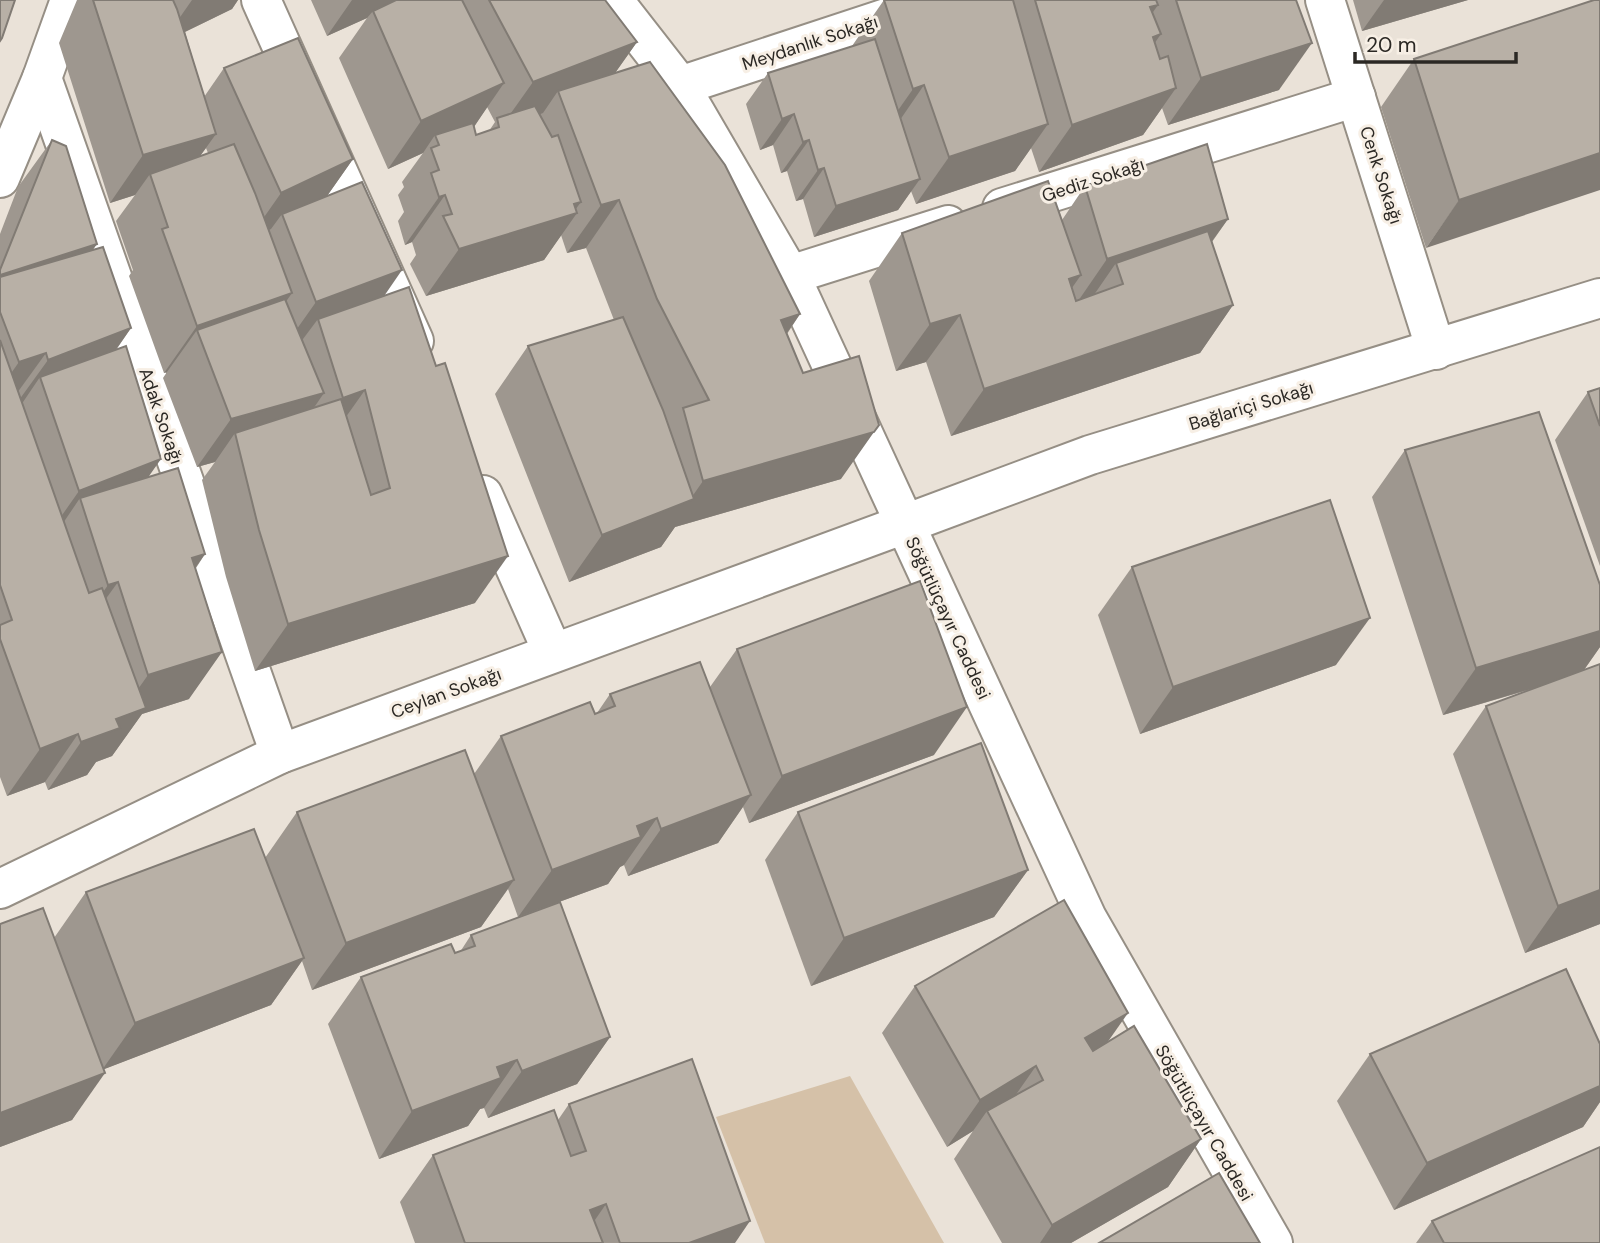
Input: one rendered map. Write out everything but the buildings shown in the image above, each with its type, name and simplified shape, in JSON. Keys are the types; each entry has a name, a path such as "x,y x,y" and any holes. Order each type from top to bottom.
{"street":[{"path":"0,178 10,139 42,78 70,0"},
{"path":"261,0 430,377"},
{"name":"Söğütlüçayır Caddesi","path":"613,0 680,86 790,275 1087,918 1273,1243"},
{"name":"Meydanlık Sokağı","path":"680,86 941,0"},
{"name":"Cenk Sokağı","path":"1325,0 1436,350"},
{"name":"Adak Sokağı","path":"42,78 280,754"},
{"name":"Gediz Sokağı","path":"790,275 1356,97"},
{"name":"Bağlariçi Sokağı","path":"905,524 1090,455 1600,298"},
{"path":"469,465 553,653"},
{"name":"Ceylan Sokağı","path":"0,889 280,754 905,524"}],"shaded area":[{"path":"850,1076 944,1243 765,1243 716,1117"}]}
